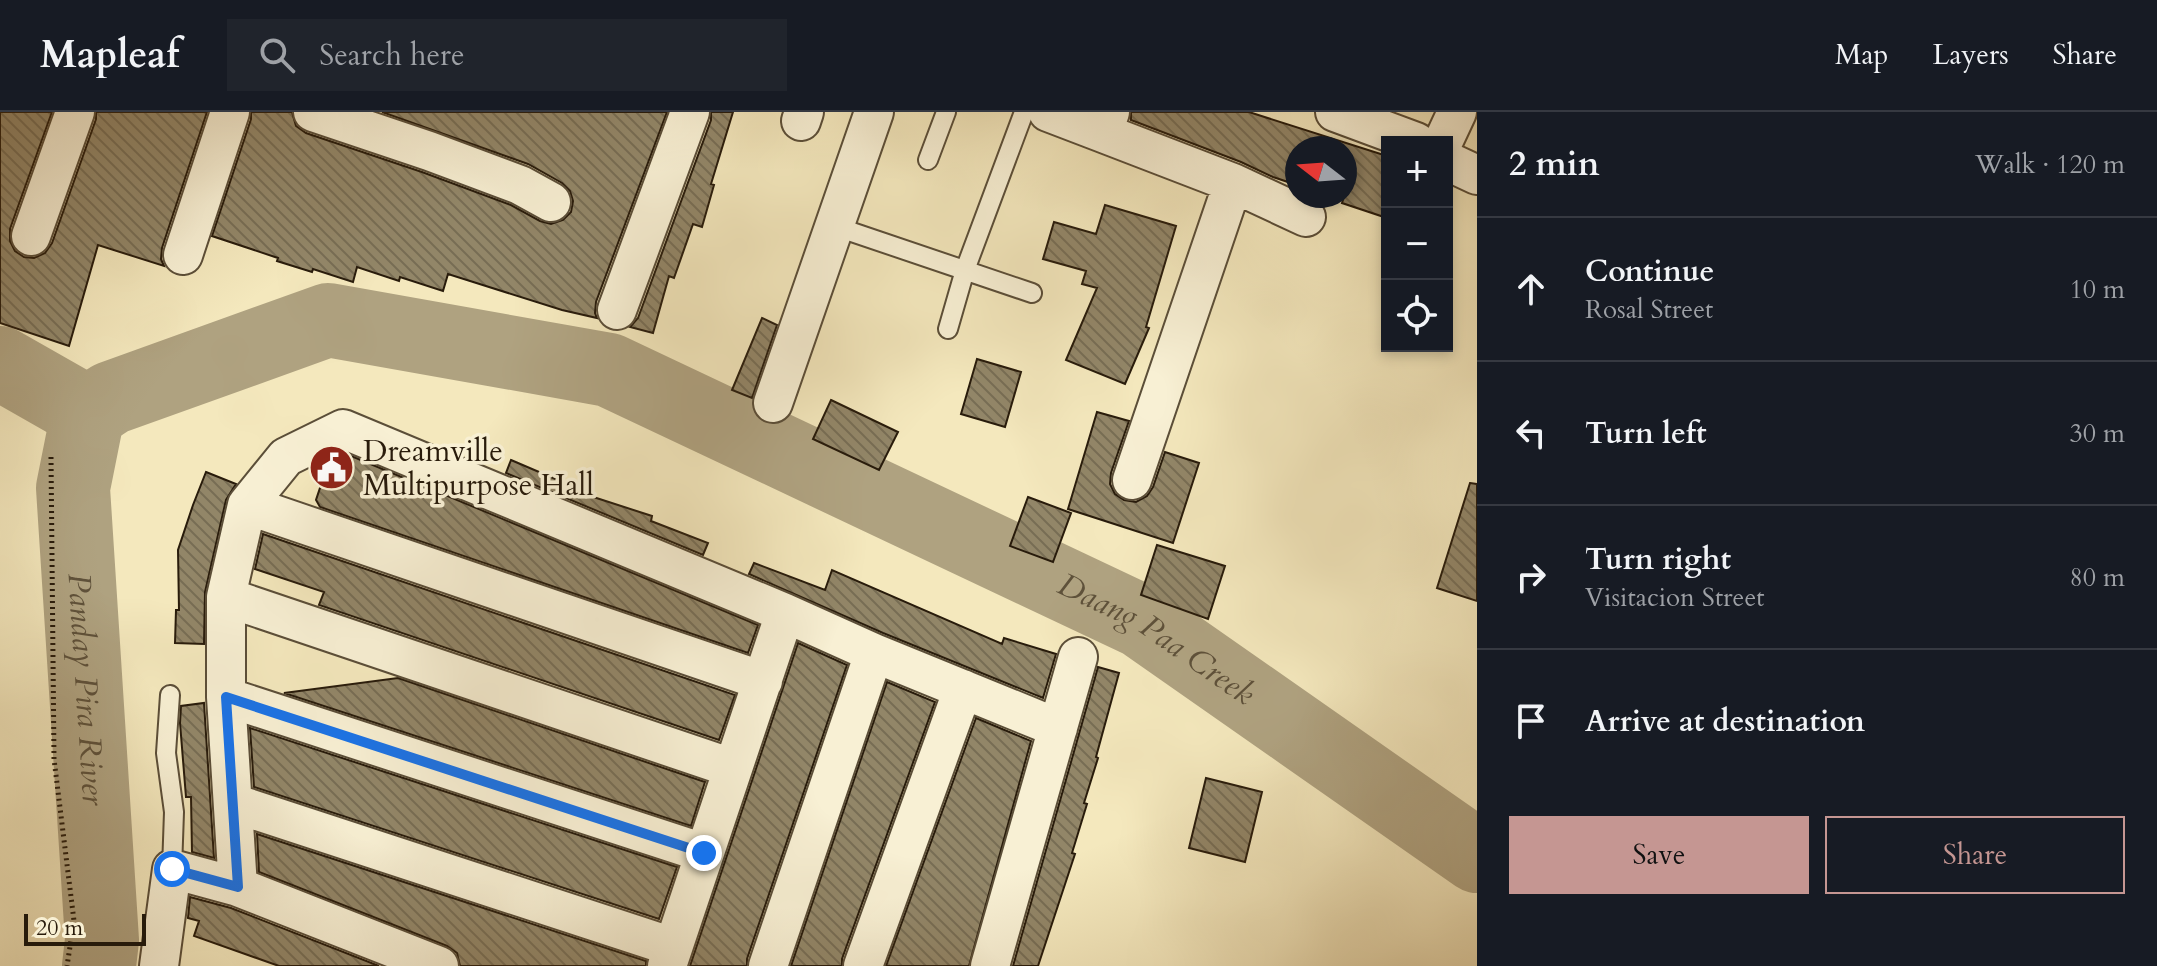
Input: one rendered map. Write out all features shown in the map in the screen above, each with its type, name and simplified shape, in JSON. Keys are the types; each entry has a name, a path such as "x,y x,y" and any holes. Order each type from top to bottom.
{"street":[{"path":"31,236 75,112"},
{"path":"183,255 230,112"},
{"path":"313,112 520,185 551,202"},
{"path":"617,310 690,112"},
{"path":"773,403 874,112"},
{"path":"1048,112 1107,122 1306,217"},
{"path":"1335,112 1400,136"},
{"path":"1446,136 1457,112"},
{"path":"1453,164 1477,175"},
{"path":"1132,480 1233,183"},
{"path":"238,887 226,697 226,597 247,505 286,457 343,429 1058,728"},
{"path":"247,505 763,681"},
{"path":"226,597 732,768"},
{"path":"233,803 670,957 785,613"},
{"path":"768,966 874,653"},
{"path":"990,966 1078,657"},
{"path":"863,966 963,689"},
{"path":"226,697 704,853"},
{"path":"159,966 172,869 238,887 439,966"}],"lane":[{"path":"928,160 946,112"},
{"path":"948,329 965,270 1024,112"},
{"path":"834,226 1032,293"},
{"path":"170,695 166,753 174,812 172,869"}],"path":[{"path":"51,457 54,759 74,921 67,966"}],"building":[{"path":"0,112 52,112 10,229 10,241 15,251 24,257 34,258 45,253 52,243 96,112 207,112 162,248 164,266 98,245 69,346 0,323"},
{"path":"251,112 292,112 296,126 306,133 511,205 551,224 563,220 571,212 573,201 570,191 562,183 528,164 382,112 667,112 596,302 597,318 448,274 443,291 357,267 353,282 277,261 278,258 212,236"},
{"path":"711,112 733,112 711,184 714,185 702,227 693,224 674,278 669,276 653,333 630,327 638,318 711,120"},
{"path":"1131,112 1249,112 1324,136 1285,136 1285,181 1131,120"},
{"path":"1357,146 1381,154 1381,216 1357,208"},
{"path":"1105,205 1176,226 1146,327 1149,328 1125,384 1066,360 1097,288 1082,284 1086,271 1043,259 1054,222 1096,234"},
{"path":"762,318 777,325 752,398 732,390"},
{"path":"977,359 1021,372 1005,427 961,414"},
{"path":"831,400 898,432 879,470 813,439"},
{"path":"1097,412 1129,421 1110,484 1115,494 1124,500 1136,502 1147,496 1165,452 1199,463 1173,543 1068,509"},
{"path":"344,453 758,625 748,653 320,507 316,500 329,461"},
{"path":"511,460 579,489 578,492 652,516 651,521 708,543 703,555 506,473"},
{"path":"206,472 236,484 226,500 205,592 204,644 175,643 176,610 179,610 178,550"},
{"path":"1470,483 1477,484 1477,601 1437,588"},
{"path":"1028,497 1071,513 1053,562 1010,546"},
{"path":"263,534 735,695 719,740 319,605 324,592 255,569"},
{"path":"1157,545 1225,566 1208,619 1141,595"},
{"path":"754,563 825,590 832,570 1002,644 1004,638 1056,654 1043,698 749,574"},
{"path":"798,643 847,665 747,966 690,966"},
{"path":"1098,667 1119,673 1084,803 1087,804 1072,853 1075,854 1038,966 1013,966"},
{"path":"398,678 705,782 691,826 284,693"},
{"path":"887,682 935,702 842,966 791,966"},
{"path":"204,703 214,858 192,852 191,797 186,797 180,723 181,706"},
{"path":"976,718 1031,741 969,966 886,966"},
{"path":"250,728 677,867 659,919 254,787"},
{"path":"1206,778 1262,792 1245,862 1189,848"},
{"path":"257,834 646,961 646,966 460,966 457,953 447,946 259,872"},
{"path":"190,897 231,908 379,966 279,966 194,936 199,921 188,918"}],"waterway":[{"name":"Daang Paa Creek","path":"88,413 111,398 328,320 609,370 1141,621 1477,856"},
{"name":"Daang Paa Creek","path":"0,363 88,413"},
{"name":"Panday Pira River","path":"88,413 73,488 102,940 99,966"}],"place":[{"name":"Dreamville Multipurpose Hall","path":"332,468"}],"route":[{"path":"172,869 238,887 226,697 704,853"}]}
